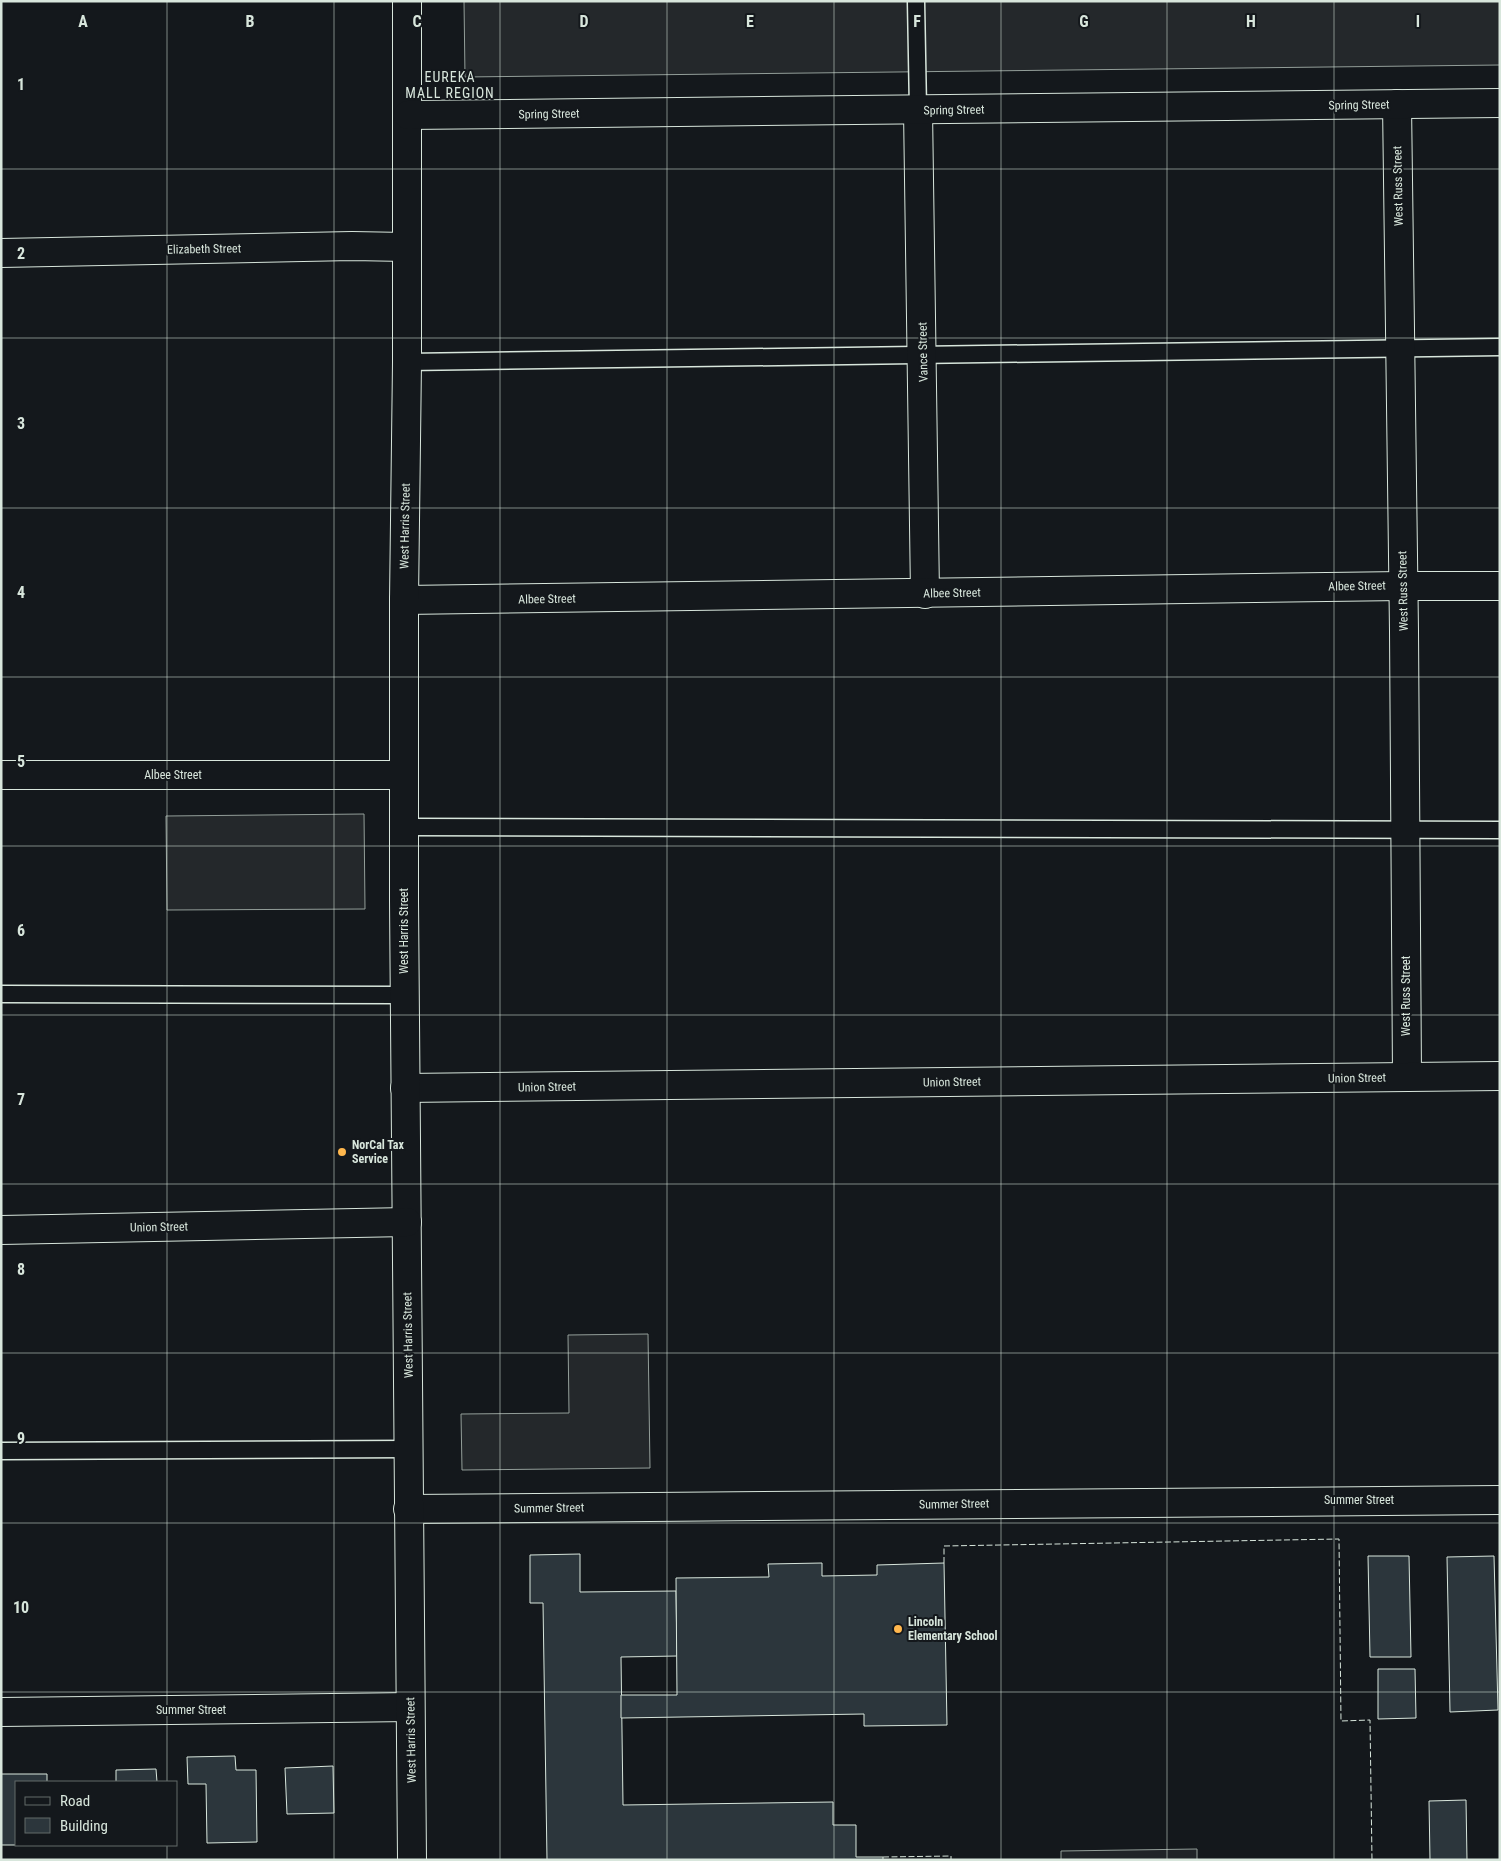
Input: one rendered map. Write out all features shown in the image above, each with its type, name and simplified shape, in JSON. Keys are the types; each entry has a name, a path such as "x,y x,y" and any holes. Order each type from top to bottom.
{"street":[{"name":"West Harris Street","path":"407,1 404,995 412,1860"},
{"name":"Spring Street","path":"408,115 1500,103"},
{"name":"West Russ Street","path":"1397,104 1401,347 1407,1078"},
{"name":"Vance Street","path":"918,110 925,594"},
{"name":"Elizabeth Street","path":"1,253 352,246 406,247"},
{"name":"Albee Street","path":"404,600 1500,586"},
{"name":"Albee Street","path":"1,775 404,775"},
{"name":"Union Street","path":"405,1088 1500,1076"},
{"name":"Union Street","path":"1,1230 407,1222"},
{"name":"Summer Street","path":"408,1509 1500,1500"},
{"name":"Summer Street","path":"1,1712 410,1707"}],"lane":[{"path":"916,1 918,110"},
{"path":"407,362 1500,346"},
{"path":"404,827 1500,830"},
{"path":"1,994 404,995"},
{"path":"1,1451 409,1449"}],"shaded area":[{"path":"464,1 1500,1 1500,65 465,77"},
{"path":"364,814 365,909 167,910 166,816"},
{"path":"648,1334 650,1468 462,1470 461,1414 569,1413 568,1335"},
{"path":"1197,1849 1197,1860 1061,1860 1061,1851"}],"building":[{"path":"580,1554 580,1592 676,1591 677,1656 621,1657 623,1805 833,1802 833,1825 856,1825 856,1857 883,1857 883,1860 547,1860 543,1603 530,1603 530,1555"},
{"path":"1368,1556 1409,1556 1411,1657 1370,1657"},
{"path":"1494,1556 1498,1710 1450,1712 1447,1557"},
{"path":"822,1563 822,1576 877,1575 877,1565 944,1563 947,1725 864,1726 864,1714 621,1718 621,1695 677,1695 676,1578 769,1577 768,1564"},
{"path":"1378,1669 1415,1669 1416,1718 1378,1719"},
{"path":"235,1756 236,1770 256,1770 257,1842 207,1843 206,1784 188,1784 187,1757"},
{"path":"333,1766 334,1813 287,1814 285,1768"},
{"path":"156,1769 157,1781 116,1781 116,1770"},
{"path":"1,1774 47,1774 47,1781 15,1781 15,1845 1,1845"},
{"path":"1466,1800 1467,1860 1430,1860 1429,1801"}],"fence":[{"path":"944,1563 944,1546 1339,1539 1341,1721 1370,1720 1372,1860"},
{"path":"883,1857 951,1856 951,1860"}],"place":[{"name":"NorCal Tax Service","path":"342,1152"},
{"name":"Lincoln Elementary School","path":"898,1629"}],"district":[{"name":"EUREKA MALL REGION","path":"450,86"}]}
